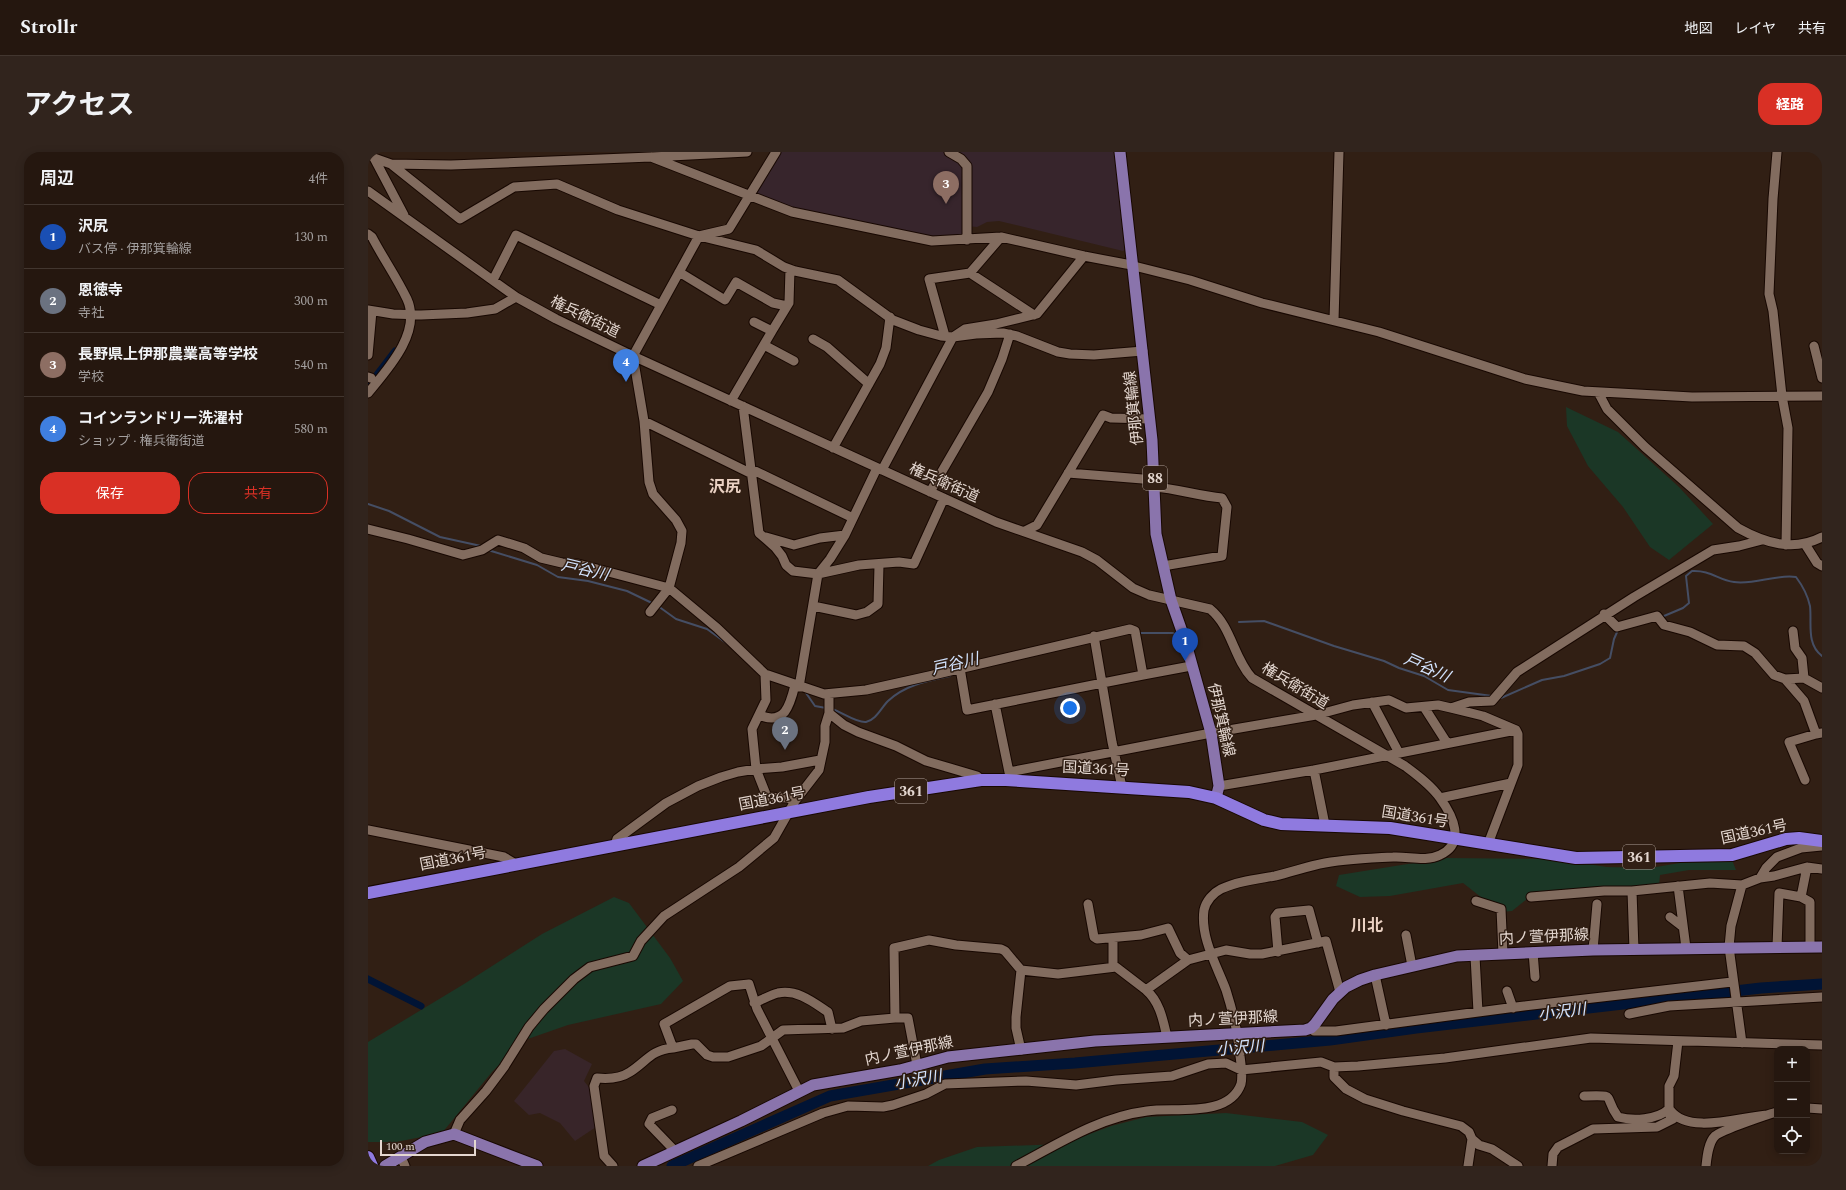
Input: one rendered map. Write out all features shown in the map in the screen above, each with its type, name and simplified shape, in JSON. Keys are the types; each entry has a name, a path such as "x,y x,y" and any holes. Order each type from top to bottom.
{"highway":[{"name":"国道361号","path":"368,893 869,797 1008,776 1122,787 1189,792 1217,792 1264,820 1281,824 1390,828 1576,858 1595,859 1732,855 1786,839 1799,838 1822,841"},
{"path":"368,1157 372,1166"}],"main road":[{"name":"伊那箕輪線","path":"1120,152 1150,419 1155,483 1156,534 1171,600 1211,733 1217,792"},
{"name":"内ノ萱伊那線","path":"643,1166 741,1121 799,1091 828,1082 900,1070 948,1057 1095,1041 1167,1037 1238,1036 1311,1028 1340,992 1360,980 1375,975 1457,956 1593,950 1729,947 1822,947"},
{"path":"385,1166 403,1161 425,1142 454,1134 537,1166"}],"street":[{"path":"391,164 451,165 747,152"},
{"path":"655,607 669,588 682,531 676,520 653,494 649,482 644,421 633,356 699,236 729,229 776,152"},
{"path":"949,152 961,159 967,166 967,240"},
{"path":"1334,320 1339,152"},
{"path":"1777,152 1773,199 1769,294 1773,311 1782,396 1788,428 1786,545"},
{"path":"373,154 391,164 460,220 514,187 557,184 618,210 699,236 756,250 790,270 838,280 890,317 919,330 949,336 1010,334 1058,352 1070,354 1094,355 1143,352"},
{"path":"373,154 405,217"},
{"path":"651,157 749,197 792,212 932,241 1001,237 1134,266 1190,280 1262,303 1379,332 1526,379 1583,391 1692,397 1822,396"},
{"name":"権兵衛街道","path":"368,191 516,297 556,318 633,356 996,522 1082,552 1097,560 1133,588 1149,595 1210,609 1216,614 1225,627 1243,668 1252,678 1405,766 1420,777 1440,798 1452,819 1456,839"},
{"path":"368,234 372,237 407,300 410,315 409,332 401,349 368,393"},
{"path":"493,280 516,235 661,305"},
{"path":"949,336 929,279 970,273 1001,237"},
{"path":"759,715 765,717 775,717 787,711 790,706 797,686 818,574 830,559 845,535 949,336 965,329 996,324 1037,314 1084,256"},
{"path":"731,401 789,303 790,270"},
{"path":"679,272 725,300 736,282 773,303 787,306"},
{"path":"970,273 1034,315"},
{"path":"368,355 370,311 410,315 467,313 495,309 516,297"},
{"path":"833,448 869,384 886,348 890,317"},
{"path":"754,322 772,331"},
{"path":"930,492 988,392 1002,359 1010,334"},
{"path":"813,339 827,347 869,384"},
{"path":"764,345 794,362"},
{"path":"1814,346 1822,378"},
{"path":"1598,392 1608,409 1645,447 1738,528 1762,540 1786,545 1805,544 1822,538"},
{"path":"743,406 759,533 775,547 782,556 786,565 793,571 818,574 859,565 879,565 899,562 914,564 944,498"},
{"path":"1025,531 1037,525 1103,415 1111,418 1150,419"},
{"path":"644,421 853,518"},
{"path":"1068,473 1155,483 1200,496 1222,498 1227,507 1222,556 1163,566"},
{"path":"368,529 463,555 485,548 498,540 524,548 541,558 562,563 578,564 669,588 717,628 766,674 797,686 829,694 873,688 961,671 1095,639 1130,629 1135,631 1143,675"},
{"path":"763,536 794,545 820,538 845,535"},
{"path":"1451,708 1469,702 1485,702 1496,697 1517,672 1604,614 1713,550 1739,546 1762,540"},
{"path":"1805,544 1817,563 1822,566"},
{"path":"813,606 856,616 867,612 878,604 879,565"},
{"path":"1604,614 1618,627 1657,616 1664,625 1690,632 1717,645 1744,646 1755,653 1774,675 1785,679 1804,678 1822,688"},
{"path":"1793,631 1795,648 1802,658 1804,678"},
{"path":"1095,639 1112,742 1122,787"},
{"path":"961,671 967,710 1191,666"},
{"path":"766,674 767,694 752,729 756,769 767,797 788,798 795,801"},
{"path":"1785,679 1804,701 1819,734 1788,742 1805,780"},
{"path":"454,1134 460,1120 486,1091 504,1067 529,1027 544,1009 574,979 590,967 633,956 641,941 664,916 739,867 774,838 795,801 819,770 825,742 825,726 829,710 829,694"},
{"path":"995,704 1008,776 1211,733 1316,715 1353,705 1372,702 1390,700 1406,708 1438,705 1483,716 1516,730 1518,734 1519,756 1518,765 1488,844"},
{"path":"1372,702 1399,753"},
{"path":"1424,707 1448,743"},
{"path":"829,710 844,725 858,732 896,746 926,761 977,776 981,780"},
{"path":"1217,792 1386,755 1516,730"},
{"path":"615,845 617,839 666,803 698,786 738,772 782,767 820,760"},
{"path":"1314,770 1325,825"},
{"path":"1440,798 1511,783"},
{"path":"368,830 504,857 514,864"},
{"path":"1016,1166 1084,1130 1107,1120 1149,1111 1211,1108 1227,1101 1241,1083 1238,1036 1232,1007 1212,955 1205,929 1204,910 1211,897 1222,889 1231,885 1289,873 1324,863 1395,857 1428,858 1439,856 1448,850 1456,839"},
{"path":"1760,878 1766,868 1777,857 1801,848 1822,846"},
{"path":"1801,897 1807,867"},
{"path":"1531,897 1604,891 1632,891 1710,883 1742,885 1760,878 1774,876 1807,867 1822,869"},
{"path":"1742,885 1731,926 1729,947 1732,983 1742,1042"},
{"path":"1678,886 1686,948"},
{"path":"1632,891 1634,950"},
{"path":"1777,947 1779,893 1801,897 1810,902 1810,947"},
{"path":"1476,901 1501,909 1503,954"},
{"path":"1088,904 1094,937 1100,940 1113,939 1141,935 1168,928 1180,953 1188,960"},
{"path":"1593,950 1597,904"},
{"path":"1278,952 1275,917 1278,913 1309,910 1318,943"},
{"path":"1670,917 1683,927"},
{"path":"1406,935 1412,966"},
{"path":"1112,967 1113,939"},
{"path":"895,1018 894,948 928,940 956,945 1001,949 1021,970 1058,974 1112,967 1120,968 1151,995 1161,1011 1167,1037"},
{"path":"1146,990 1188,960 1212,955 1226,950 1250,954 1278,952 1326,941 1340,992"},
{"path":"1533,952 1535,977"},
{"path":"1475,956 1478,1012"},
{"path":"1021,970 1016,1028 1021,1050"},
{"path":"1375,975 1386,1025"},
{"path":"1311,1028 1314,1031 1336,1031 1478,1012 1732,983"},
{"path":"673,1048 664,1024 726,989 749,984 754,1002 799,1091"},
{"path":"1507,991 1513,1008"},
{"path":"754,1002 778,993 805,997 828,1012 832,1028"},
{"path":"1629,1014 1669,1006 1822,997"},
{"path":"613,1166 604,1156 594,1086 597,1078 608,1079 630,1073 650,1055 666,1049 696,1044 707,1055 728,1057 755,1048 783,1030 843,1028 867,1020 908,1018 917,1065"},
{"path":"698,1166 823,1113 848,1106 883,1107 893,1105 926,1094 945,1084 1026,1081 1076,1085 1116,1080 1172,1076 1208,1064 1226,1063 1241,1066 1321,1062 1334,1068 1445,1058 1591,1038 1742,1042 1778,1046 1822,1045"},
{"path":"1571,1134 1575,1131 1593,1129 1657,1127 1672,1119 1668,1110 1669,1086 1674,1076 1678,1041"},
{"path":"1334,1068 1334,1077 1346,1089 1366,1099 1403,1111 1461,1126 1469,1132 1472,1139 1479,1145 1492,1149 1518,1166"},
{"path":"1584,1096 1607,1095 1610,1098 1618,1117 1624,1119 1652,1117 1663,1114 1668,1110"},
{"path":"1810,1108 1822,1109"},
{"path":"672,1110 652,1118 649,1124 675,1151"},
{"path":"1668,1110 1677,1118 1698,1124 1767,1115"},
{"path":"1706,1166 1711,1143 1716,1136 1774,1113"},
{"path":"1552,1166 1553,1154 1558,1148 1593,1129"},
{"path":"1468,1166 1472,1139"}],"shaded area":[{"path":"776,152 1115,152 1126,249 1123,251 999,221 987,222 977,227 967,226 967,240 932,241 792,212 749,197"},
{"path":"565,1049 592,1064 584,1081 591,1090 596,1127 575,1141 560,1123 540,1113 529,1115 514,1101 554,1051"}],"green space":[{"path":"1566,407 1618,432 1679,487 1713,524 1669,560 1650,547 1623,507 1588,466 1567,426"},
{"path":"1445,858 1555,859 1607,867 1650,868 1709,858 1732,860 1736,870 1689,870 1660,875 1659,885 1594,889 1527,899 1512,911 1500,912 1463,883 1390,896 1360,897 1336,886 1339,875"},
{"path":"614,897 629,903 670,958 683,981 661,1004 568,1025 522,1041 492,1072 442,1133 396,1142 368,1142 368,1042 464,984 542,934"},
{"path":"1226,1113 1302,1122 1328,1135 1313,1155 1275,1166 928,1166 939,1160 977,1147 1063,1144 1111,1126 1146,1117"}],"waterway":[{"path":"370,384 395,351"},
{"name":"戸谷川","path":"368,504 389,511 440,537 481,546"},
{"name":"戸谷川","path":"488,550 537,565 558,577 588,581 627,591 654,604"},
{"name":"戸谷川","path":"1664,616 1683,608 1689,603 1686,576 1692,571 1704,572 1728,581 1742,583 1788,576 1796,577 1808,599 1810,606 1812,639 1814,646 1822,656"},
{"name":"戸谷川","path":"658,606 676,619 707,629 729,645"},
{"name":"戸谷川","path":"1239,622 1264,621 1334,646 1384,661 1399,668 1424,676 1448,690 1492,696"},
{"name":"戸谷川","path":"1498,698 1542,680 1564,676 1600,664 1610,658 1614,639 1618,630"},
{"name":"戸谷川","path":"1141,633 1173,633"},
{"name":"戸谷川","path":"832,709 858,721 870,721 888,701 909,687 950,676"},
{"name":"戸谷川","path":"806,693 815,706 826,708"},
{"path":"368,979 421,1006"},
{"name":"小沢川","path":"672,1166 830,1096 985,1069 1075,1063 1330,1040 1416,1028 1761,988 1822,984"}],"place":[{"name":"長野県上伊那農業高等学校","path":"946,204"},
{"name":"コインランドリー洗濯村","path":"626,382"},
{"name":"沢尻","path":"1185,661"},
{"name":"恩徳寺","path":"785,750"}],"district":[{"name":"沢尻","path":"725,487"},
{"name":"川北","path":"1367,926"}]}
